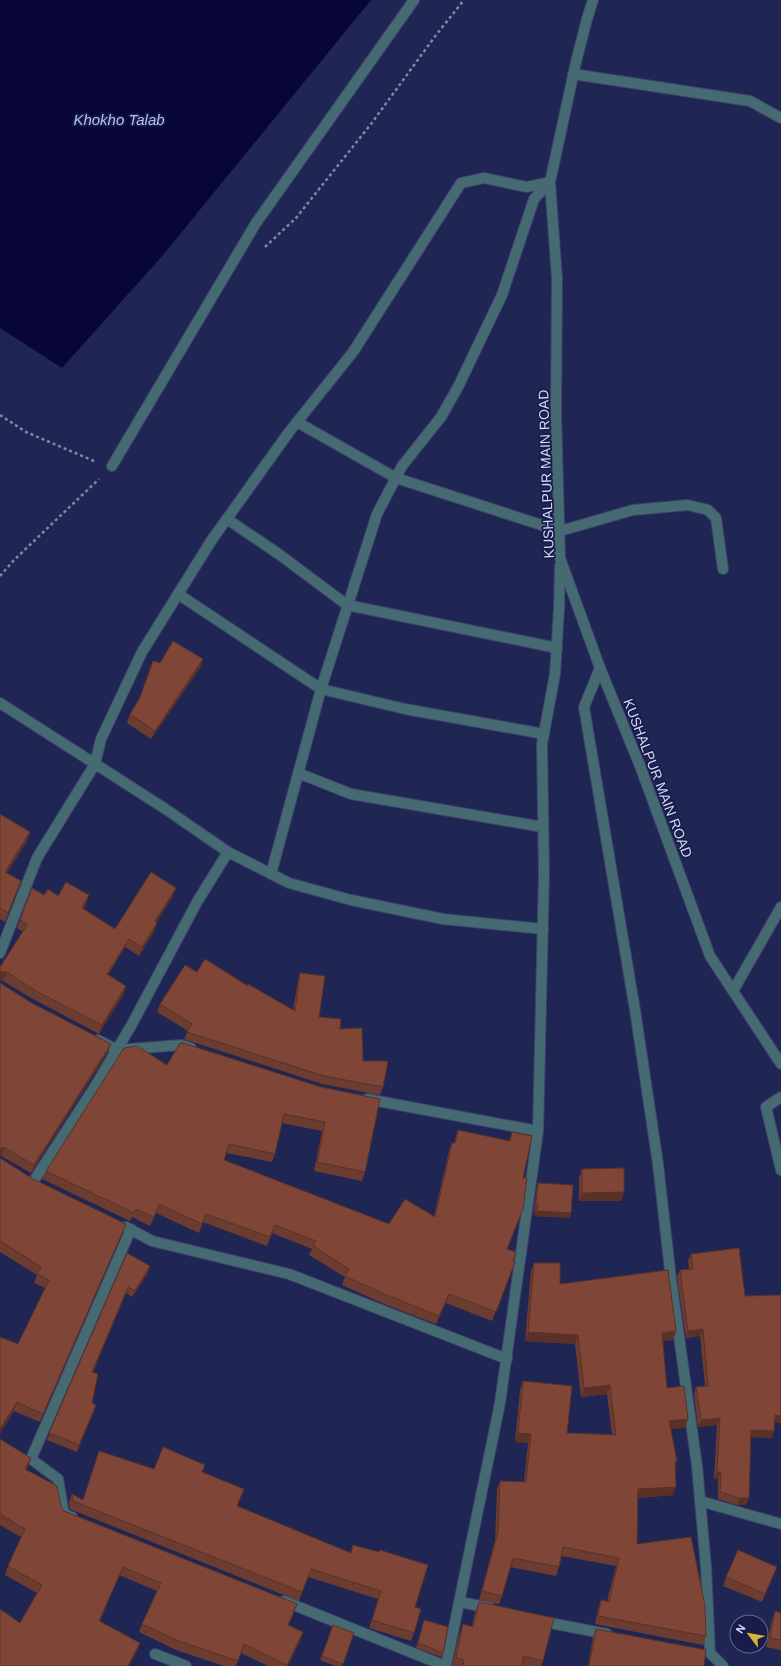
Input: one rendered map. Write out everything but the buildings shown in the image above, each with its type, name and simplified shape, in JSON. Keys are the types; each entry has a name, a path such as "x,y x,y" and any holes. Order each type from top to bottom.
{"street":[{"path":"112,466 256,223 414,0"},
{"name":"KUSHALPUR MAIN ROAD","path":"594,0 586,18 550,182 556,279 556,413 560,558 600,668 640,766 710,956 781,1064"},
{"path":"573,74 750,101 781,118"},
{"path":"0,953 37,858 95,764 101,739 142,652 227,519 297,422 352,352 461,183 484,178 527,186 550,182"},
{"path":"271,874 321,689 377,514 402,466 441,417 458,387 502,295 534,199 550,182"},
{"path":"297,422 396,478 560,531 633,510 688,506 708,510 716,518 723,569"},
{"path":"227,519 280,555 347,604 557,648"},
{"path":"277,1599 446,1666 500,1403 538,1131 544,874 542,744 555,674 560,558"},
{"path":"178,594 321,689 405,709 544,734"},
{"path":"600,668 584,707 634,1003 658,1164 670,1279 696,1458 700,1500 706,1652 723,1666"},
{"path":"0,703 164,808 228,852 289,883 344,898 435,917 542,929"},
{"path":"298,773 351,794 543,827"},
{"path":"22,1176 37,1184 131,1026 197,902 228,852"},
{"path":"733,991 781,908"},
{"path":"90,1036 117,1050 181,1045 203,1052"},
{"path":"359,1097 538,1131"},
{"path":"781,1097 766,1107 781,1170"},
{"path":"117,1222 152,1241 289,1274 507,1359"},
{"path":"79,1520 64,1514 58,1479 30,1459 131,1229"},
{"path":"700,1500 781,1524"},
{"path":"460,1602 497,1610"},
{"path":"533,1619 617,1636"},
{"path":"155,1654 186,1666"}],"path":[{"path":"0,415 26,432 98,463 112,466"}],"water":[{"name":"Khokho Talab","path":"0,0 371,0 163,255 62,368 0,328"}]}
